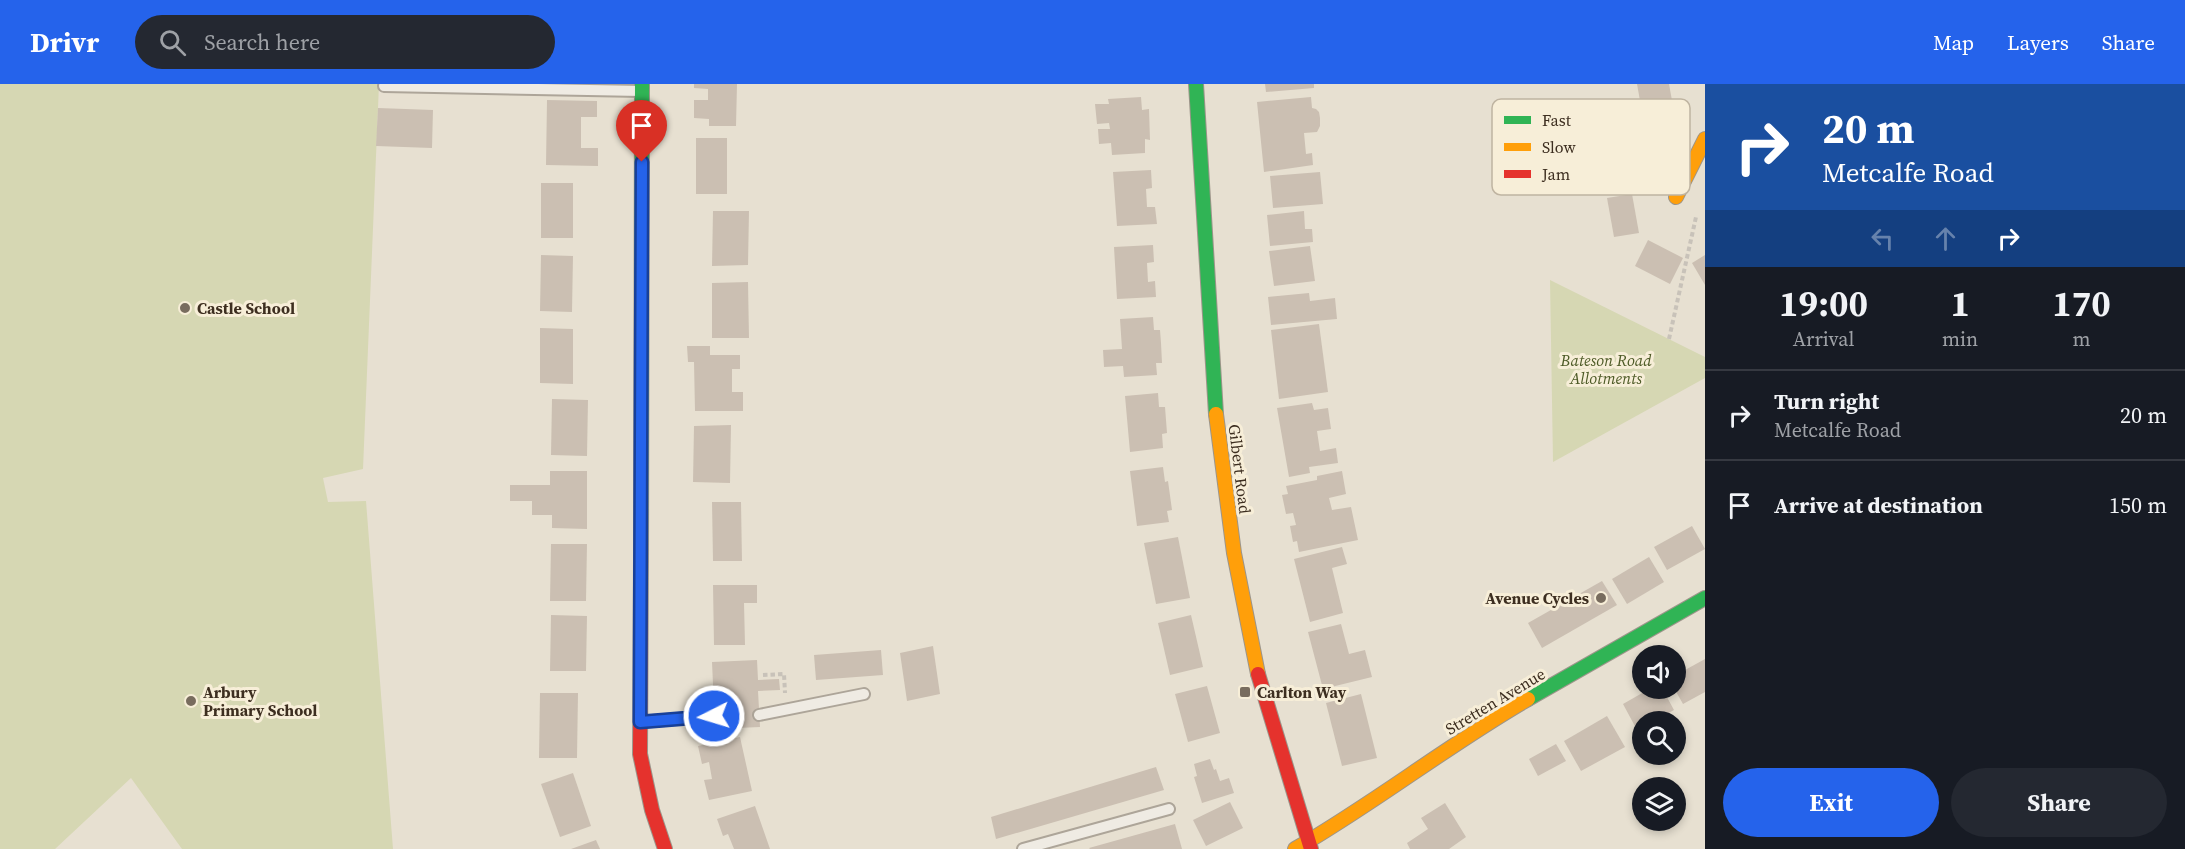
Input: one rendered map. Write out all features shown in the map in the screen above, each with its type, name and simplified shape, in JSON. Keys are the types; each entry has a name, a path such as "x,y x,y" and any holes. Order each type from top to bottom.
{"street":[{"name":"Gilbert Road","path":"1196,84 1217,426 1234,554 1257,670 1309,846"},
{"path":"642,88 639,754 652,810 665,849"},
{"path":"1690,170 1705,139"},
{"name":"Stretten Avenue","path":"1309,846 1486,723 1705,598"},
{"path":"1295,849 1309,846"}],"lane":[{"path":"384,86 642,88"},
{"path":"759,715 864,694"},
{"path":"640,722 714,716"},
{"path":"1023,849 1169,809"}],"path":[{"path":"1669,339 1697,212 1677,197"},
{"path":"763,675 784,674 786,709"}],"green space":[{"path":"0,84 379,84 363,469 323,478 328,502 366,501 393,849 182,849 131,778 55,849 0,849"},
{"name":"Bateson Road Allotments","path":"1550,280 1705,357 1705,378 1553,462"}],"building":[{"path":"694,84 737,84 736,126 709,126 709,119 694,118 694,100 708,100 708,89 694,88"},
{"path":"1265,84 1314,84 1314,88 1266,92"},
{"path":"1637,84 1669,84 1672,99 1640,99"},
{"path":"1141,97 1142,110 1149,109 1150,140 1145,139 1145,153 1112,155 1111,143 1099,144 1098,129 1110,129 1109,123 1097,124 1095,104 1109,104 1108,99"},
{"path":"1311,97 1312,108 1319,112 1320,118 1317,132 1304,133 1306,154 1312,153 1313,165 1264,172 1257,102"},
{"path":"547,100 597,101 597,117 581,117 581,148 598,148 598,166 546,165"},
{"path":"378,108 433,110 432,148 376,146"},
{"path":"696,138 727,138 727,194 696,194"},
{"path":"1151,170 1152,188 1146,189 1147,207 1155,207 1157,224 1117,226 1113,172"},
{"path":"1320,172 1323,204 1273,208 1270,176"},
{"path":"541,183 573,183 573,238 541,238"},
{"path":"1632,195 1639,233 1614,237 1607,198"},
{"path":"713,211 749,211 748,265 712,266"},
{"path":"1304,211 1305,229 1312,229 1313,242 1270,246 1267,215"},
{"path":"1648,240 1683,258 1670,284 1635,266"},
{"path":"1153,245 1154,262 1147,263 1148,282 1155,281 1156,297 1117,299 1114,247"},
{"path":"1310,246 1315,281 1274,286 1269,251"},
{"path":"541,255 573,256 572,312 540,311"},
{"path":"1705,255 1705,285 1692,263"},
{"path":"748,282 749,338 712,338 712,283"},
{"path":"1309,293 1310,301 1335,298 1337,319 1271,325 1268,297"},
{"path":"1153,317 1154,330 1160,330 1161,343 1162,363 1156,363 1157,375 1124,377 1123,366 1104,367 1103,350 1122,349 1120,319"},
{"path":"1319,324 1328,392 1279,399 1271,330"},
{"path":"540,328 573,329 573,384 540,383"},
{"path":"687,346 710,346 710,355 740,355 740,369 732,369 732,392 743,392 743,411 695,411 694,362 688,362"},
{"path":"1158,393 1159,407 1165,407 1167,433 1162,434 1163,448 1130,452 1125,396"},
{"path":"552,399 588,400 587,456 551,455"},
{"path":"1312,403 1314,410 1328,408 1331,429 1317,431 1320,451 1336,448 1338,463 1309,467 1310,473 1289,477 1277,408"},
{"path":"731,425 730,483 693,482 694,426"},
{"path":"1163,467 1165,482 1168,481 1172,510 1167,511 1169,522 1137,526 1130,471"},
{"path":"550,471 587,471 587,529 552,528 552,515 532,515 532,501 510,501 510,485 550,485"},
{"path":"1342,471 1346,494 1329,498 1332,510 1351,507 1358,540 1299,552 1297,541 1293,542 1290,526 1296,525 1293,513 1286,514 1282,495 1288,494 1286,486 1317,480 1317,476"},
{"path":"712,502 741,502 742,561 713,561"},
{"path":"1692,526 1705,549 1667,570 1654,547"},
{"path":"1178,537 1190,598 1156,604 1144,543"},
{"path":"551,544 587,544 586,601 550,601"},
{"path":"1342,547 1347,564 1332,568 1343,613 1310,622 1294,559"},
{"path":"1649,557 1664,582 1627,604 1612,579"},
{"path":"1602,581 1617,605 1542,648 1528,623"},
{"path":"713,585 757,585 757,603 744,603 745,645 714,645"},
{"path":"551,615 587,616 586,671 550,671"},
{"path":"1191,615 1203,667 1170,675 1158,623"},
{"path":"1341,624 1349,654 1365,650 1372,677 1323,689 1308,632"},
{"path":"933,646 940,694 907,701 900,653"},
{"path":"881,650 883,675 816,680 814,655"},
{"path":"1705,659 1705,692 1683,704 1680,699 1686,699 1686,669"},
{"path":"757,660 758,680 779,679 780,690 758,691 760,727 715,729 712,662"},
{"path":"1207,686 1220,733 1188,742 1175,694"},
{"path":"540,693 578,693 577,758 539,758"},
{"path":"1361,694 1377,758 1342,766 1326,703"},
{"path":"1632,699 1668,699 1674,710 1632,711 1632,721 1623,704"},
{"path":"1607,716 1625,747 1581,771 1564,741"},
{"path":"740,737 752,791 709,800 704,780 712,779 709,762 702,764 698,746"},
{"path":"1556,744 1566,761 1538,776 1529,759"},
{"path":"1210,759 1220,781 1229,778 1234,793 1202,803 1194,777 1197,776 1194,764"},
{"path":"1156,767 1164,790 996,839 991,817"},
{"path":"573,773 591,826 560,837 541,784"},
{"path":"1230,802 1243,828 1206,846 1193,820"},
{"path":"1445,803 1466,837 1449,849 1410,849 1407,843 1428,829 1421,818"},
{"path":"755,806 770,849 734,849 728,834 723,836 717,819"},
{"path":"1175,824 1182,849 1089,848"},
{"path":"596,840 600,849 571,849"}],"traffic: fast":[{"path":"641,560 642,84"},
{"path":"1196,84 1216,414"},
{"path":"1528,699 1705,598"}],"traffic: slow":[{"path":"1690,169 1705,139"},
{"path":"1216,414 1234,553 1258,674"},
{"path":"1295,849 1528,699"}],"traffic: jam":[{"path":"641,560 640,754 652,810 665,849"},
{"path":"1258,674 1311,849"}],"place":[{"name":"Castle School","path":"185,308"},
{"name":"Avenue Cycles","path":"1601,598"},
{"name":"Carlton Way","path":"1245,692"},
{"name":"Arbury Primary School","path":"191,701"}],"route":[{"path":"642,162 640,722 714,716"}]}
